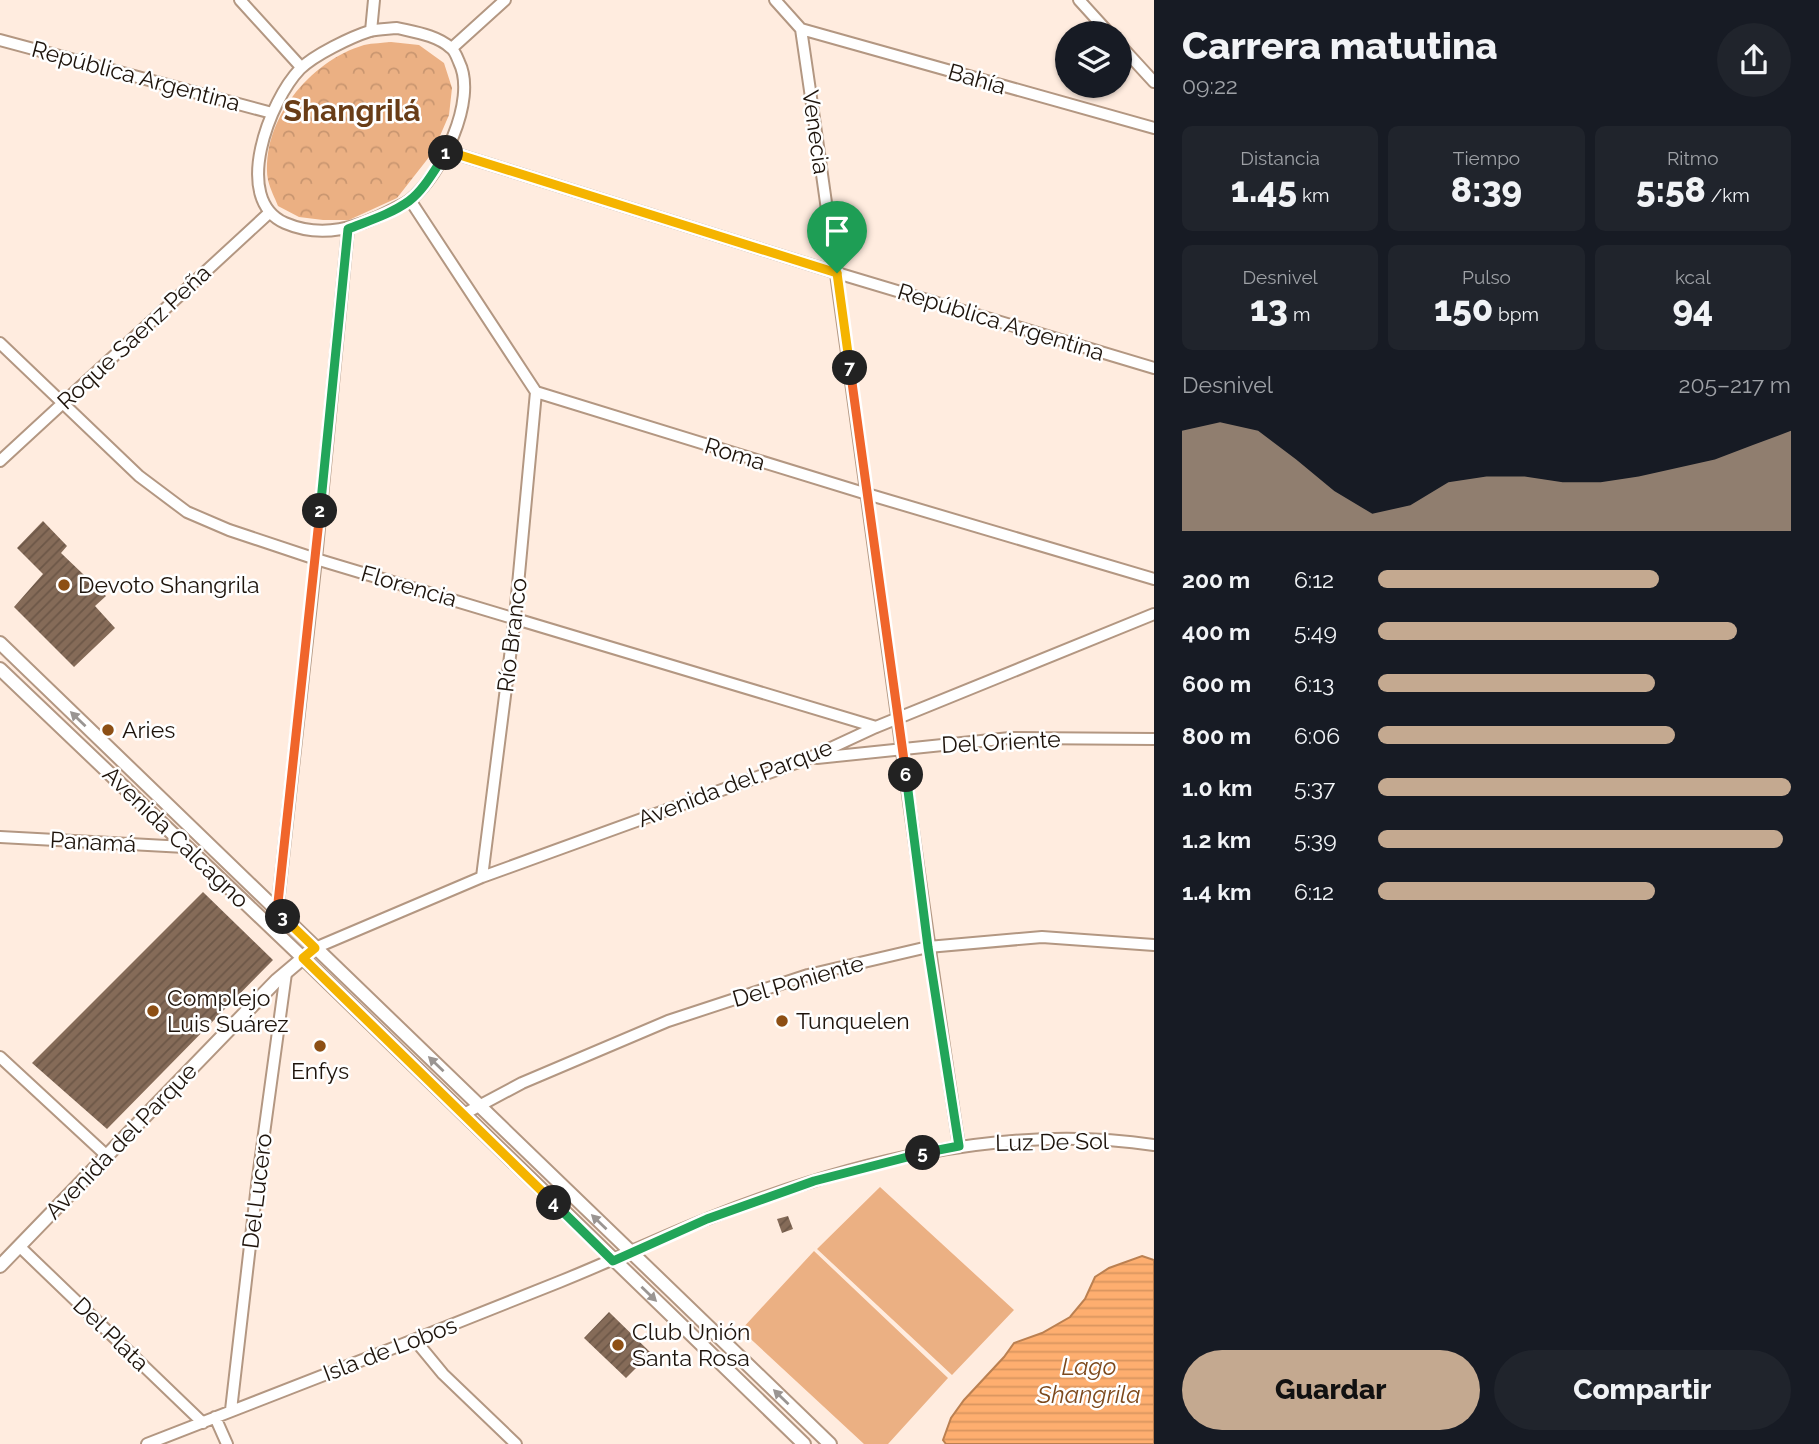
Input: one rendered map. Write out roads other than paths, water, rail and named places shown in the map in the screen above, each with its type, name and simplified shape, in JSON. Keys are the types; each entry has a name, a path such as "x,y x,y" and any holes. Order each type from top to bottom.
{"street":[{"path":"240,0 301,67"},
{"path":"371,31 374,0"},
{"path":"452,48 505,0"},
{"path":"775,0 801,29"},
{"path":"1079,0 1098,21"},
{"path":"397,28 424,34 452,48 462,68 464,91 460,116 447,151 410,201 348,229 326,232 298,228 269,213 261,199 259,163 264,135 272,113 301,67 325,52 371,31 397,28"},
{"name":"Bahía","path":"801,29 1154,128"},
{"name":"Venecia","path":"801,29 903,748 928,947 959,1146"},
{"name":"República Argentina","path":"0,40 272,113"},
{"path":"1132,58 1154,82"},
{"name":"República Argentina","path":"447,151 837,273 1154,368"},
{"path":"410,201 536,392"},
{"name":"Roque Saenz Peña","path":"0,461 269,213"},
{"path":"277,912 316,559 348,229"},
{"name":"Florencia","path":"0,343 139,476 187,512 229,530 316,559 876,726"},
{"name":"Roma","path":"536,392 1154,579"},
{"name":"Río Branco","path":"482,877 515,617 536,392"},
{"name":"Avenida del Parque","path":"0,1266 286,973 315,948 482,877 807,759 876,726 1154,614"},
{"name":"Avenida Calcagno","path":"0,643 830,1444"},
{"name":"Avenida Calcagno","path":"0,669 303,958 804,1444"},
{"name":"Del Oriente","path":"807,759 1010,738 1154,739"},
{"name":"Panamá","path":"0,837 185,848"},
{"name":"Del Poniente","path":"464,1114 522,1083 668,1021 808,975 928,947 1042,937 1154,945"},
{"name":"Del Lucero","path":"231,1410 257,1185 286,973"},
{"path":"0,1057 106,1155"},
{"name":"Luz De Sol","path":"631,1253 707,1219 814,1181 959,1146 1074,1138 1154,1144"},
{"name":"Del Plata","path":"19,1246 203,1423"},
{"name":"Isla de Lobos","path":"147,1444 631,1253"},
{"path":"415,1340 443,1374 516,1444"},
{"path":"215,1417 227,1444"}],"water":[{"name":"Lago Shangrila","path":"1142,1256 1154,1260 1154,1444 946,1444 943,1440 951,1418 1014,1343 1042,1333 1070,1317 1085,1299 1095,1277 1109,1268"}],"place":[{"name":"Devoto Shangrila","path":"64,585"},
{"name":"Aries","path":"108,730"},
{"name":"Complejo Luis Suárez","path":"153,1011"},
{"name":"Tunquelen","path":"782,1021"},
{"name":"Enfys","path":"320,1046"},
{"name":"Club Unión Santa Rosa","path":"618,1345"}],"district":[{"name":"Shangrilá","path":"352,111"}]}
